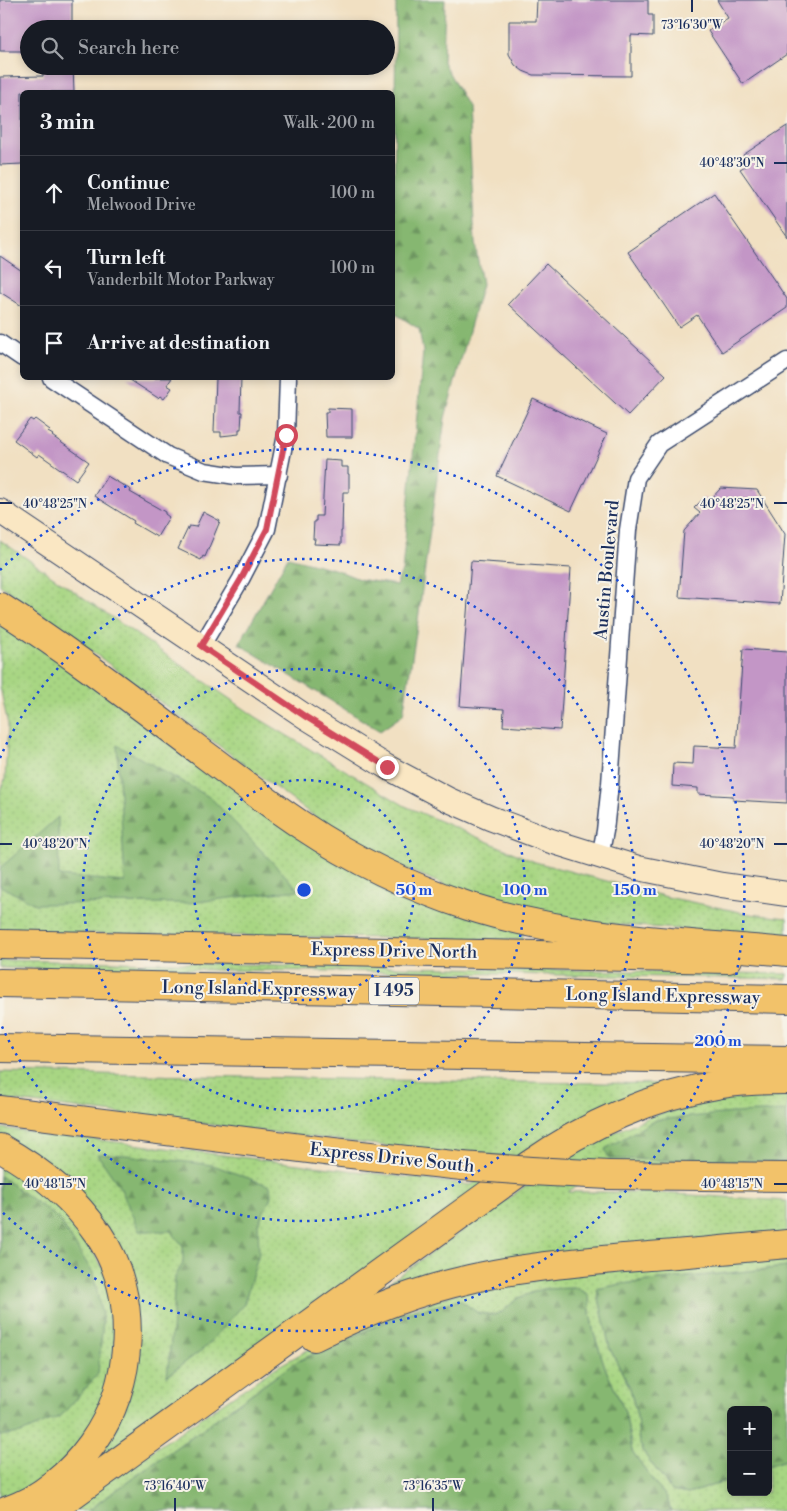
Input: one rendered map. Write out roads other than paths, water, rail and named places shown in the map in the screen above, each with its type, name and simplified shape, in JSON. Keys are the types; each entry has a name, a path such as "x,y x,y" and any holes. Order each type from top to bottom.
{"highway":[{"path":"0,605 301,825 350,854 413,885 467,905 549,927 610,935 787,952"},
{"name":"Express Drive North","path":"0,944 787,960"},
{"name":"Long Island Expressway","path":"0,984 787,999"},
{"path":"0,1048 787,1060"},
{"path":"50,1511 547,1152 590,1128 640,1106 702,1088 742,1082 787,1080"},
{"name":"Express Drive South","path":"0,1110 334,1152 462,1166 609,1175 730,1178 787,1177"},
{"path":"0,1148 53,1183 77,1206 100,1237 111,1257 119,1279 124,1299 127,1329 126,1359 122,1381 107,1420 96,1438 66,1474 29,1500 6,1511"},
{"path":"730,1178 787,1184"},
{"path":"211,1396 335,1327 409,1296 469,1279 500,1272 565,1263 787,1244"}],"main road":[{"path":"0,512 306,717 372,758 449,800 551,841 638,868 694,880 787,894"}],"street":[{"path":"0,343 20,357"},
{"name":"Austin Boulevard","path":"600,857 610,784 628,530 636,478 659,444 787,361"},
{"path":"54,380 168,456 204,471 236,476 279,474"},
{"path":"201,646 237,587 267,529 286,435 288,380"}]}
